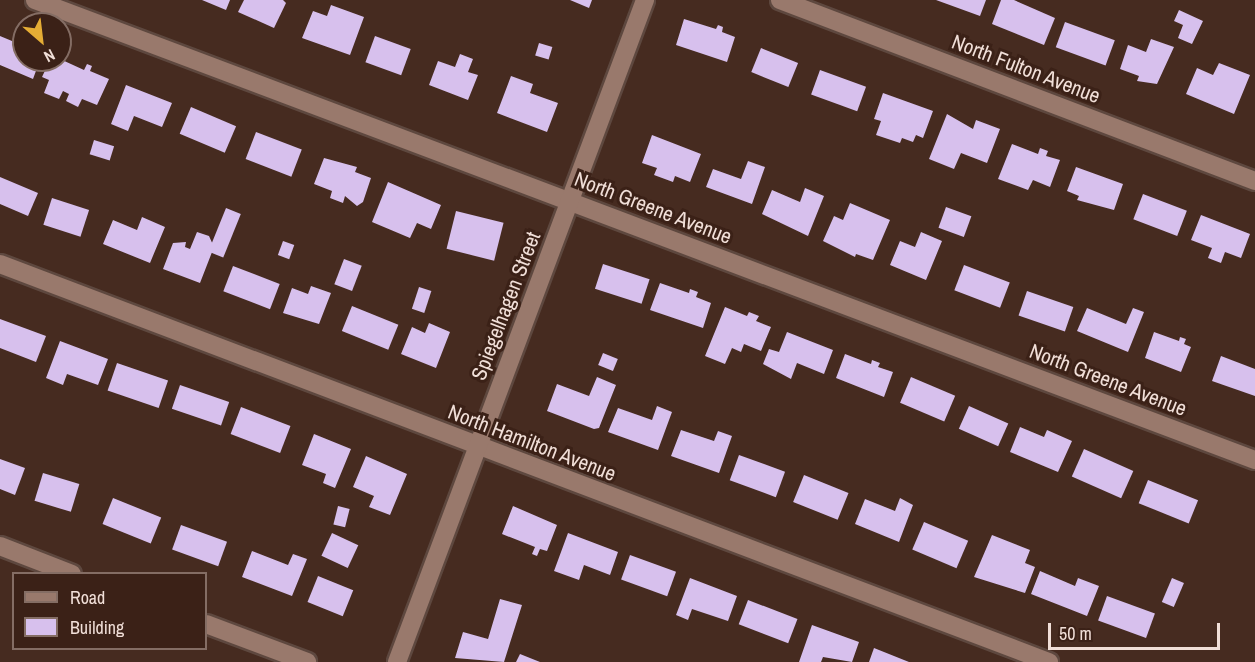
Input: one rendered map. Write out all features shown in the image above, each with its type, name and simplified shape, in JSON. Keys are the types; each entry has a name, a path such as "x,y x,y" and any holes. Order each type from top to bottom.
{"street":[{"name":"North Greene Avenue","path":"35,0 1255,460"},
{"name":"Spiegelhagen Street","path":"397,662 645,0"},
{"name":"North Fulton Avenue","path":"780,0 1255,181"},
{"name":"North Hamilton Avenue","path":"0,264 477,447 1049,662"},
{"path":"0,546 69,572"},
{"path":"207,624 307,662"}],"building":[{"path":"202,0 230,0 226,10"},
{"path":"244,0 283,0 286,3 274,28 238,12"},
{"path":"570,0 592,0 589,8"},
{"path":"936,0 986,0 980,16"},
{"path":"1001,0 1014,0 1055,18 1044,45 992,24"},
{"path":"331,5 364,17 350,55 302,38 313,11 327,16"},
{"path":"1179,10 1203,21 1192,44 1178,38 1183,25 1174,21"},
{"path":"684,19 716,29 718,25 723,27 722,32 735,37 727,62 676,45"},
{"path":"1065,22 1115,40 1106,65 1056,47"},
{"path":"0,36 12,41 12,70 0,65"},
{"path":"375,36 411,49 401,75 365,62"},
{"path":"1151,39 1174,47 1157,84 1137,81 1139,76 1120,69 1128,45 1146,52"},
{"path":"539,43 552,47 549,60 535,55"},
{"path":"761,48 798,63 788,87 751,72"},
{"path":"460,54 473,59 468,72 478,75 468,100 429,85 438,61 455,67"},
{"path":"1219,63 1250,75 1234,114 1186,94 1197,68 1213,75"},
{"path":"72,64 84,70 87,64 92,66 90,71 109,79 97,105 82,99 78,107 66,101 69,94 63,91 59,99 44,93 49,80 42,77 44,72 72,72"},
{"path":"820,70 866,87 857,111 811,94"},
{"path":"16,72 36,72 33,79"},
{"path":"511,76 533,84 530,93 558,103 547,132 497,113"},
{"path":"126,85 172,103 162,127 134,116 128,131 111,124"},
{"path":"883,93 933,111 923,138 916,135 913,142 902,138 900,143 876,135 881,121 874,119"},
{"path":"191,107 236,126 225,153 180,134"},
{"path":"947,114 973,129 976,120 1000,129 987,163 961,153 954,169 929,159"},
{"path":"256,132 302,150 291,177 246,159"},
{"path":"652,135 701,154 690,182 675,176 673,182 654,175 657,168 642,163"},
{"path":"94,140 114,146 110,160 90,154"},
{"path":"1012,144 1038,154 1040,148 1048,151 1046,156 1060,160 1050,187 1033,180 1028,190 998,179"},
{"path":"324,158 357,167 355,172 371,178 363,202 357,206 345,196 343,203 330,198 332,191 314,184"},
{"path":"748,161 765,167 752,204 706,187 713,169 741,179"},
{"path":"1076,167 1123,184 1114,210 1077,200 1079,196 1067,191"},
{"path":"0,177 38,193 28,216 0,204"},
{"path":"388,182 441,205 431,229 417,223 410,238 372,222"},
{"path":"805,188 824,196 808,236 762,214 772,190 800,202"},
{"path":"1143,194 1187,211 1177,236 1133,219"},
{"path":"52,198 89,210 80,237 43,225"},
{"path":"850,203 890,220 873,260 856,254 855,257 823,241 834,216 843,220"},
{"path":"946,207 971,216 964,237 938,228"},
{"path":"226,208 241,214 223,258 208,252"},
{"path":"456,211 504,223 494,261 447,249"},
{"path":"1201,215 1250,234 1241,258 1225,252 1221,263 1208,258 1212,248 1191,240"},
{"path":"142,217 165,227 150,263 103,244 113,220 137,230"},
{"path":"197,232 209,236 214,247 200,283 163,269 173,243 186,242 185,247 190,249"},
{"path":"921,232 942,241 926,280 890,265 900,241 915,247"},
{"path":"283,241 294,245 289,259 278,255"},
{"path":"344,259 362,266 352,291 334,284"},
{"path":"603,264 650,279 642,304 595,289"},
{"path":"964,265 1010,283 1000,308 954,290"},
{"path":"233,266 280,284 270,309 223,291"},
{"path":"660,283 689,293 690,289 698,292 696,297 711,303 703,328 650,310"},
{"path":"311,286 331,293 319,324 283,313 292,288 308,294"},
{"path":"419,287 431,291 424,313 412,309"},
{"path":"1027,291 1073,307 1065,332 1019,316"},
{"path":"352,306 398,325 388,350 342,331"},
{"path":"725,307 747,316 749,312 759,316 756,321 771,327 761,351 744,344 741,352 732,348 725,364 705,356"},
{"path":"1087,308 1126,324 1133,308 1144,312 1128,352 1077,331"},
{"path":"0,319 46,336 36,362 0,348"},
{"path":"429,323 450,332 436,368 401,354 412,327 425,333"},
{"path":"787,332 833,350 824,374 797,363 791,379 763,364 769,349 779,352"},
{"path":"1154,332 1179,341 1180,337 1186,339 1184,344 1191,347 1181,372 1145,358"},
{"path":"60,341 108,359 98,385 67,374 63,385 46,378"},
{"path":"603,353 618,359 613,371 598,365"},
{"path":"845,354 871,364 872,360 880,363 878,367 893,372 884,397 836,378"},
{"path":"1221,356 1255,369 1255,396 1212,381"},
{"path":"117,363 168,381 159,408 108,390"},
{"path":"597,377 616,385 599,428 594,429 547,411 557,384 589,396"},
{"path":"911,377 955,396 944,422 900,403"},
{"path":"180,385 229,402 221,426 172,409"},
{"path":"657,406 672,412 658,450 608,432 618,408 652,420"},
{"path":"969,406 1008,423 998,446 959,429"},
{"path":"241,407 290,426 280,453 231,434"},
{"path":"1020,427 1044,437 1047,430 1072,441 1058,472 1010,452"},
{"path":"681,430 714,441 718,431 732,436 719,473 671,456"},
{"path":"314,434 351,449 335,488 323,483 326,474 302,465"},
{"path":"1084,449 1133,471 1121,498 1072,476"},
{"path":"739,455 785,472 776,497 730,480"},
{"path":"366,456 407,474 390,515 369,507 374,496 353,487"},
{"path":"0,459 25,468 15,495 0,489"},
{"path":"43,473 79,484 71,512 35,501"},
{"path":"804,475 849,493 838,520 793,502"},
{"path":"1148,480 1198,500 1189,523 1139,503"},
{"path":"113,498 161,517 151,543 103,524"},
{"path":"900,498 913,505 899,542 855,524 865,499 895,511"},
{"path":"338,506 350,509 345,527 333,524"},
{"path":"513,506 557,525 547,551 540,549 537,556 532,554 535,547 502,534"},
{"path":"924,522 968,541 956,568 912,550"},
{"path":"181,525 227,542 218,566 172,549"},
{"path":"332,533 358,545 348,568 321,556"},
{"path":"568,533 618,552 610,575 584,565 579,580 554,571"},
{"path":"992,535 1030,550 1025,563 1035,567 1025,593 974,577"},
{"path":"252,551 288,565 293,554 307,559 292,596 242,577"},
{"path":"630,555 676,572 667,596 621,579"},
{"path":"1040,571 1075,586 1078,578 1099,586 1087,616 1031,594"},
{"path":"318,576 353,590 343,616 308,602"},
{"path":"690,578 737,596 728,621 692,609 688,620 676,615"},
{"path":"1172,578 1184,583 1174,607 1162,602"},
{"path":"1107,596 1155,613 1146,638 1098,620"},
{"path":"500,599 522,605 504,662 455,658 463,632 488,639"},
{"path":"748,600 797,619 788,643 739,624"},
{"path":"812,625 859,642 852,662 823,657 821,662 799,662"},
{"path":"874,648 909,662 869,662"},
{"path":"520,654 540,662 516,662"}]}
